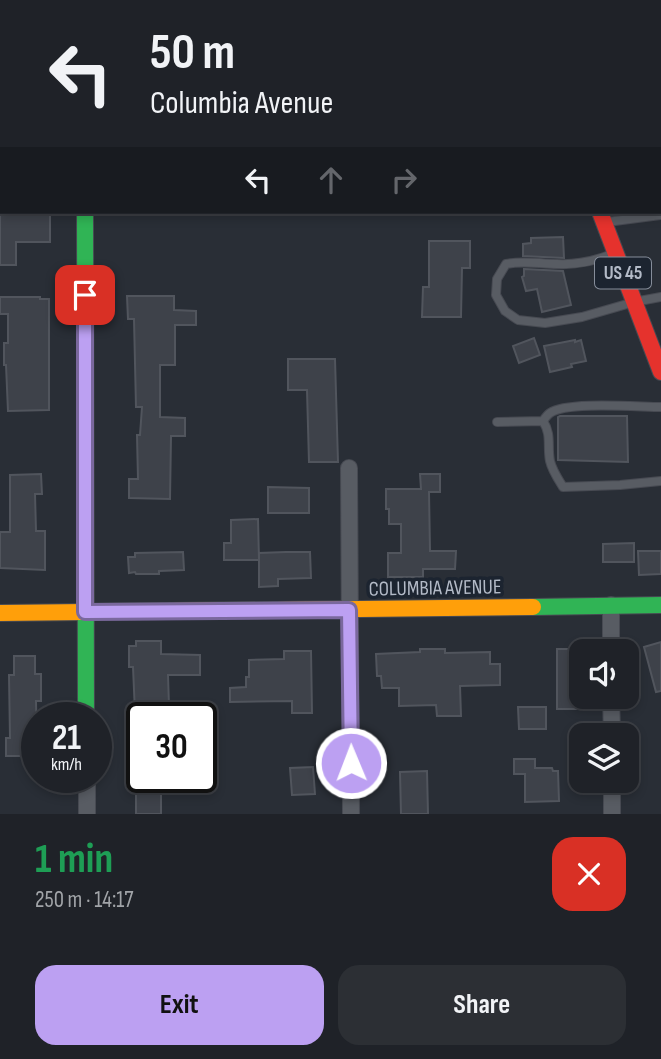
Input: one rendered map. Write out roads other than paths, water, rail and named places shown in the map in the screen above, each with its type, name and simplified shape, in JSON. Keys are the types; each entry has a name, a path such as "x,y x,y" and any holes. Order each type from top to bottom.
{"street":[{"path":"85,214 86,702"},
{"name":"US 45","path":"602,217 661,372"},
{"path":"349,468 351,814"},
{"name":"COLUMBIA AVENUE","path":"0,612 661,605"},
{"path":"611,606 611,639"},
{"path":"87,793 87,814"},
{"path":"612,793 612,814"}],"lane":[{"path":"602,217 661,215"},
{"path":"615,252 595,261 557,264 520,261 506,264 497,279 496,295 505,311 518,320 545,323 582,317 661,297"},
{"path":"496,422 542,421 551,411 569,408 606,405 661,407"},
{"path":"542,421 548,430 550,461 564,487 661,481"}]}
